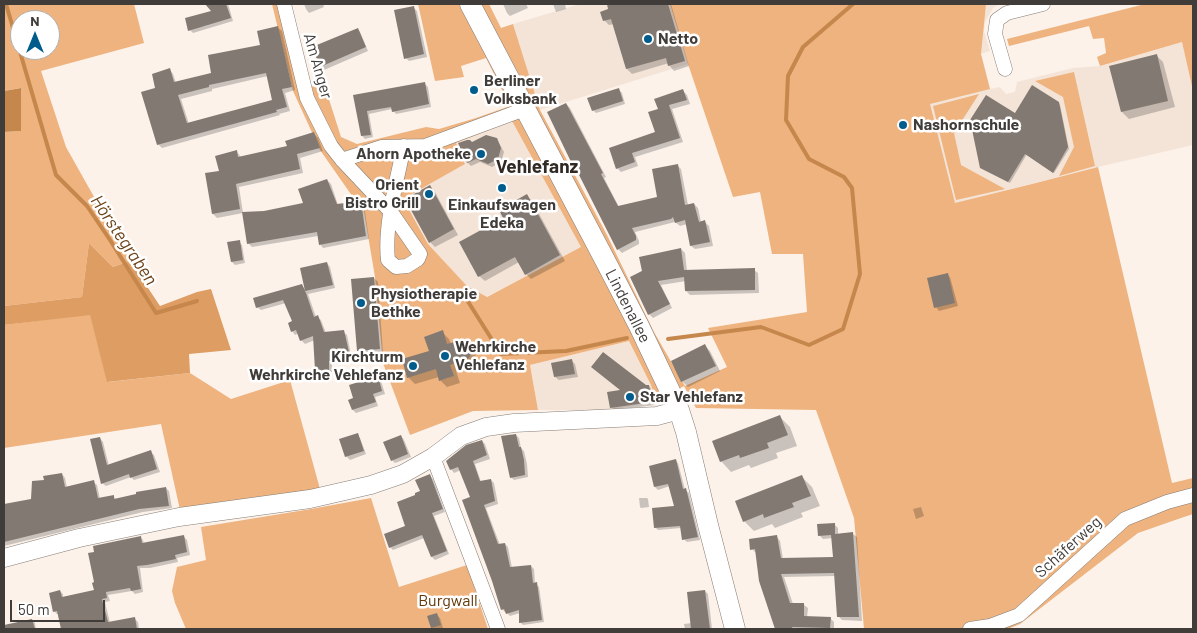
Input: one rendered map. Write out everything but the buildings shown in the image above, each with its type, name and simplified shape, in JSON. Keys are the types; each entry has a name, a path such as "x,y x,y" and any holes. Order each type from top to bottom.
{"main road":[{"name":"Lindenallee","path":"470,4 626,300 679,410 735,629"}],"street":[{"name":"Am Anger","path":"284,4 306,98 331,146 391,212 404,146"},
{"path":"1005,69 995,34 997,20 1007,13 1043,4"},
{"path":"342,160 382,147 425,146 525,109"},
{"path":"4,558 79,538 179,517 310,498 371,485 402,474 433,457 461,436 486,427 514,423 657,416 679,410"},
{"path":"433,457 498,629"},
{"name":"Schäferweg","path":"970,629 990,626 1019,614 1125,519 1167,502 1193,495"}],"shaded area":[{"path":"580,4 670,4 688,64 540,110 513,24"},
{"path":"930,4 1000,4 993,8 985,22 984,31 990,51 981,54 990,89 1000,87 1006,94 1015,92 1017,82 1073,68 1100,66 1182,42 1193,91 1193,145 941,207 861,36"},
{"path":"21,88 21,131 4,132 4,91"},
{"path":"512,121 582,247 486,297 467,286 428,244 403,199 465,164 456,143"},
{"path":"89,243 113,267 130,261 160,306 197,292 211,289 231,350 189,354 190,373 107,382 90,315 4,325 4,306 82,297"},
{"path":"629,341 651,385 656,401 611,410 538,410 530,365"}],"green space":[{"path":"4,4 134,4 144,43 41,71 66,147 130,261 113,267 89,243 82,297 4,306 4,132 21,131 20,88 4,91"},
{"path":"272,4 289,4 308,85 326,90 341,137 357,144 426,127 439,129 510,106 486,58 461,66 464,77 435,81 418,4 489,4 501,28 513,24 540,110 607,235 654,332 685,386 727,367 708,328 807,312 803,254 772,254 760,192 733,197 688,64 670,4 986,4 981,54 990,89 930,104 955,203 1098,167 1172,483 1193,478 1193,514 1138,533 1020,624 1008,629 864,629 854,518 816,410 696,408 684,386 656,401 651,385 629,341 530,365 538,410 473,411 410,435 383,363 375,277 362,200 355,200 320,150 293,91","holes":["512,121 581,247 487,297 467,286 428,244 403,199 465,164 456,143"]},
{"path":"1145,4 1193,4 1193,91 1182,42 1100,66 1097,57 1106,53 1104,38 1093,39 1089,26 1009,46 1007,39"},
{"path":"1074,72 1095,166 1059,176 1074,147 1063,97 1035,81"},
{"path":"979,94 954,133 961,165 1005,189 956,200 933,106"},
{"path":"90,314 108,382 190,373 231,399 290,380 320,489 180,510 161,424 4,448 4,325"},
{"name":"Burgwall","path":"371,498 399,587 467,565 488,629 186,629 172,591 177,567 206,560 201,527"}],"waterway":[{"name":"Hörstegraben","path":"6,4 56,175 87,206 156,313 197,301"},
{"path":"668,339 761,327 809,345 843,329 860,274 852,188 844,177 809,159 786,120 788,76 803,47 853,4"},
{"path":"462,292 501,354 566,351 627,338"}],"place":[{"name":"Netto","path":"648,39"},
{"name":"Berliner Volksbank","path":"474,90"},
{"name":"Nashornschule","path":"903,125"},
{"name":"Ahorn Apotheke","path":"481,154"},
{"name":"Einkaufswagen Edeka","path":"502,188"},
{"name":"Orient Bistro Grill","path":"429,194"},
{"name":"Physiotherapie Bethke","path":"361,303"},
{"name":"Wehrkirche Vehlefanz","path":"445,356"},
{"name":"Kirchturm Wehrkirche Vehlefanz","path":"413,366"},
{"name":"Star Vehlefanz","path":"630,397"}],"district":[{"name":"Vehlefanz","path":"537,167"}]}
